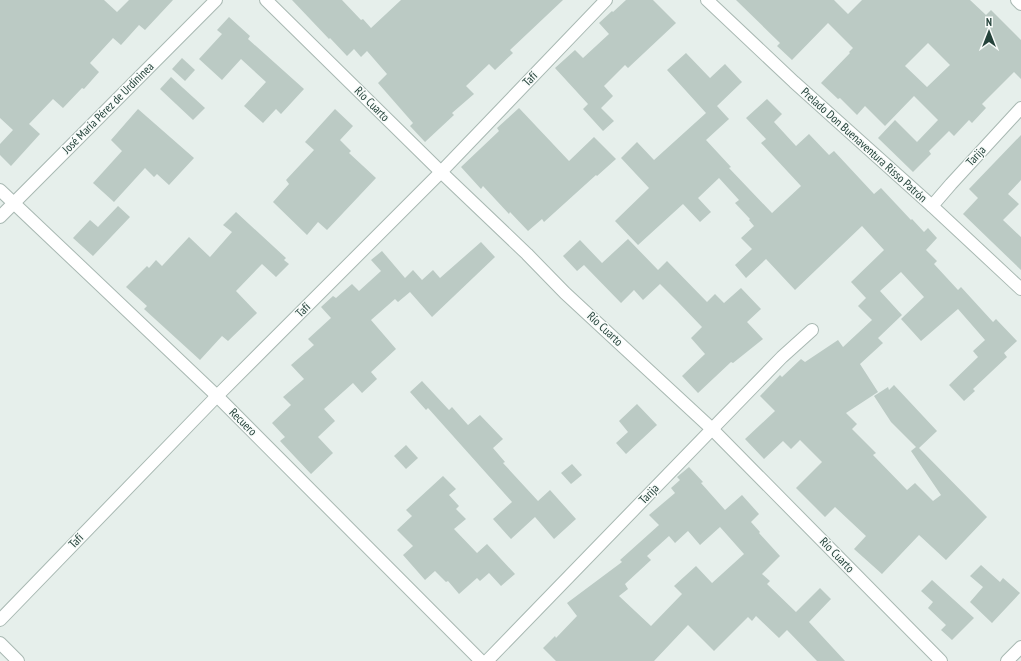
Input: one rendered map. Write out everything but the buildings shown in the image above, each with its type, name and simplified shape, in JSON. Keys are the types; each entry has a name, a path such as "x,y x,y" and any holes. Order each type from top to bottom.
{"street":[{"name":"José María Pérez de Urdininea","path":"0,217 216,0"},
{"name":"Río Cuarto","path":"266,0 441,172 527,254 565,293 712,428 941,661"},
{"name":"Tafí","path":"0,620 217,396 441,172 606,0"},
{"name":"Prelado Don Buenaventura Risso Patrón","path":"707,0 794,82 932,206 1021,289"},
{"path":"1017,0 1021,4"},
{"name":"Tarija","path":"932,206 1021,108"},
{"name":"Recuero","path":"0,190 217,396 480,661"},
{"name":"Tarija","path":"487,661 712,428 782,357 812,330"},
{"path":"0,643 18,661"},
{"path":"1007,661 1021,647"}]}
